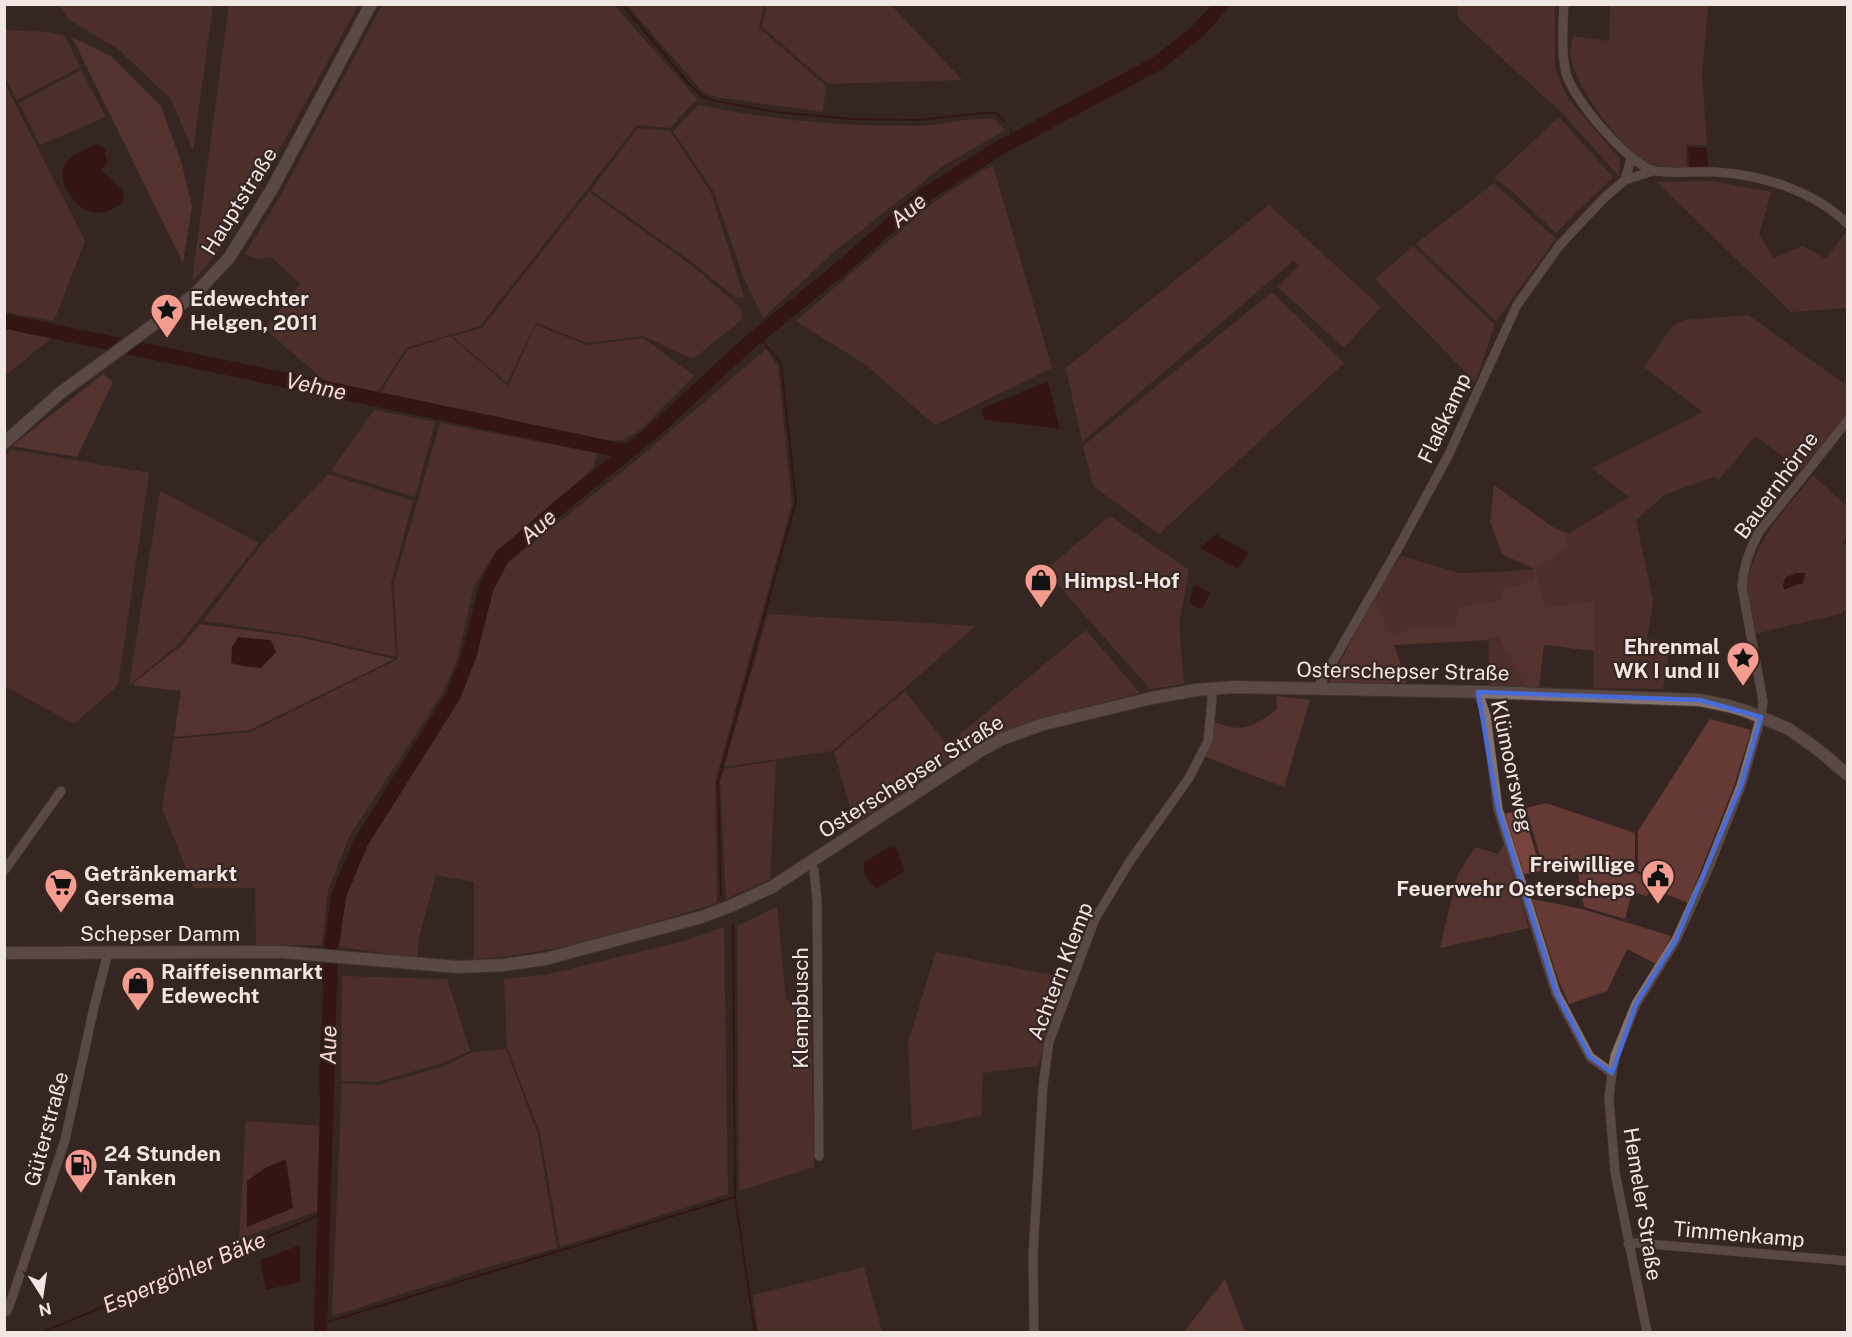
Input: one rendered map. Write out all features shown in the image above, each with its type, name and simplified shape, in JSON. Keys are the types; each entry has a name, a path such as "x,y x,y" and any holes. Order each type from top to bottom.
{"main road":[{"name":"Hauptstraße","path":"5,442 33,415 194,295 235,250 272,189 371,4"},
{"name":"Osterschepser Straße","path":"316,954 458,967 504,965 545,959 702,917 772,886 1002,738 1044,724 1141,700 1211,688 1478,692 1700,700 1729,706 1789,729 1848,776"},
{"name":"Schepser Damm","path":"4,953 263,952 316,954"}],"street":[{"path":"1564,4 1563,55 1571,86 1580,102 1631,159 1653,171 1713,172 1770,180 1817,200 1848,224"},
{"path":"1625,180 1631,159"},
{"name":"Flaßkamp","path":"1319,689 1449,454 1517,305 1559,246 1604,198 1625,180 1653,171"},
{"name":"Bauernhörne","path":"1761,717 1763,701 1744,600 1743,570 1759,532 1848,420"},
{"name":"Achtern Klemp","path":"1034,1332 1033,1256 1043,1086 1049,1042 1095,919 1130,861 1189,778 1208,741 1211,688"},
{"name":"Klümoorsweg","path":"1478,692 1486,716 1498,809 1556,993 1590,1057 1612,1073"},
{"name":"Hemeler Straße","path":"1647,1332 1615,1172 1609,1098 1615,1056 1636,1004 1676,940 1707,872 1741,786 1761,717"},
{"path":"4,871 61,791"},
{"name":"Klempbusch","path":"809,863 814,870 817,901 819,1156"},
{"name":"Güterstraße","path":"6,1310 65,1140 108,953"},
{"name":"Timmenkamp","path":"1628,1245 1637,1243 1848,1261"}],"highlighted area":[{"path":"1478,692 1700,700 1761,717 1741,786 1676,940 1636,1004 1612,1073 1590,1057 1556,993 1498,809"}],"shaded area":[{"path":"767,4 891,5 962,80 828,84 762,27"},
{"path":"59,5 213,5 193,151 171,99 118,49 68,19"},
{"path":"229,5 358,5 239,219 213,257 192,281"},
{"path":"382,5 614,5 697,99 670,128 637,125 480,326 406,348 376,395 324,380 265,329 300,284 272,257 258,259 245,254 282,193"},
{"path":"627,5 764,5 759,28 826,86 823,112 716,97 703,92"},
{"path":"1457,5 1555,5 1555,68 1567,97 1620,159 1619,176 1562,113 1458,18"},
{"path":"1610,5 1708,5 1702,73 1707,145 1686,145 1687,169 1667,167 1643,160 1628,148 1598,112 1581,84 1570,56 1573,36 1609,41"},
{"path":"4,30 49,32 65,36 80,67 17,100 5,77"},
{"path":"72,37 112,57 161,106 182,164 192,206 183,263"},
{"path":"81,70 106,117 40,145 19,103"},
{"path":"4,82 85,241 54,321 5,312"},
{"path":"699,105 808,122 863,125 917,126 994,119 1005,130 943,166 835,251 763,318 743,276 714,192 673,131"},
{"path":"1559,117 1613,177 1556,233 1513,192 1494,178"},
{"path":"638,128 670,131 711,193 744,297 736,298 692,262 591,190"},
{"path":"993,166 1052,368 935,425 866,365 796,321 933,203"},
{"path":"1713,181 1771,192 1759,235 1774,258 1803,246 1826,259 1845,233 1848,236 1847,308 1791,312 1657,182"},
{"path":"1494,183 1556,239 1496,321 1416,244"},
{"path":"589,192 691,265 738,305 742,312 741,320 693,359 643,336 587,343 536,323 507,383 452,336 482,328"},
{"path":"1269,205 1381,307 1344,348 1278,287 1300,265 1293,261 1082,442 1066,368"},
{"path":"1413,246 1495,325 1475,382 1375,279"},
{"path":"1272,292 1344,363 1159,534 1093,486 1083,446"},
{"path":"1748,315 1847,386 1847,416 1801,470 1755,436 1719,480 1713,477 1664,495 1636,520 1653,601 1647,639 1670,642 1663,689 1593,688 1594,601 1546,607 1534,571 1533,582 1503,600 1458,607 1454,628 1410,628 1399,633 1390,633 1374,598 1401,556 1460,573 1534,569 1567,548 1568,534 1629,497 1592,468 1703,412 1644,367 1676,324 1685,320"},
{"path":"4,324 55,335 5,376"},
{"path":"536,325 587,345 643,338 694,376 640,430 622,440 600,441 379,395 407,350 450,336 508,386"},
{"path":"766,349 778,366 792,504 715,782 717,903 566,946 474,959 474,882 436,875 419,937 417,958 339,947 346,895 367,844 458,702 475,658 494,588 508,563 639,458"},
{"path":"103,374 113,382 77,457 12,446"},
{"path":"374,410 435,422 415,497 331,471"},
{"path":"440,423 597,453 593,469 495,552 474,586 457,660 443,692 349,837 328,890 322,945 256,945 255,888 194,888 162,808 174,739 250,732 398,659 394,583"},
{"path":"11,449 149,473 118,685 74,724 5,686 4,458"},
{"path":"328,474 413,501 391,583 396,657 304,636 203,621 262,544"},
{"path":"1813,475 1847,507 1847,535 1843,542 1847,547 1847,610 1839,614 1754,634 1747,596 1751,568 1773,525"},
{"path":"1494,485 1553,527 1568,534 1567,548 1535,569 1546,607 1594,601 1594,651 1544,645 1539,687 1526,687 1499,637 1489,640 1394,645 1407,681 1405,684 1329,683 1374,598 1390,633 1399,633 1410,628 1454,628 1458,607 1502,600 1503,588 1533,582 1534,569 1502,554 1490,521"},
{"path":"160,491 259,543 179,644 129,685"},
{"path":"1110,516 1189,570 1179,624 1184,684 1150,689 1045,570"},
{"path":"768,614 976,626 832,751 724,767"},
{"path":"200,624 303,638 394,659 250,730 174,737 181,691 131,685 181,646"},
{"path":"1086,630 1140,693 1043,719 987,741 936,769 855,824 834,752 905,691 947,745"},
{"path":"1500,637 1526,687 1491,686 1488,680 1489,640"},
{"path":"1276,696 1310,700 1284,787 1203,756 1215,722 1241,728 1255,724 1277,709"},
{"path":"1710,719 1751,730 1734,786 1688,903 1653,889 1655,882 1638,871 1638,831"},
{"path":"776,761 770,879 726,899 720,782 724,769"},
{"path":"1546,803 1635,833 1635,872 1653,882 1647,896 1632,892 1625,919 1584,907 1576,863 1544,870 1526,808"},
{"path":"1523,809 1541,871 1524,874 1505,814"},
{"path":"1504,844 1529,928 1440,948 1457,876 1475,847 1498,854"},
{"path":"1532,899 1582,909 1671,936 1656,964 1627,949 1607,991 1569,1004 1558,979"},
{"path":"777,907 786,999 811,1013 814,1167 739,1191 737,926"},
{"path":"724,927 728,1194 560,1247 540,1133 507,1047 504,979 545,975 684,941"},
{"path":"936,952 1066,978 1038,1066 983,1073 981,1116 912,1130 908,1042"},
{"path":"342,976 447,979 470,1051 442,1063 378,1082 341,1081"},
{"path":"506,1049 538,1135 557,1248 484,1268 332,1316 342,1083 378,1085 444,1066 473,1052"},
{"path":"246,1121 320,1126 318,1211 239,1239"},
{"path":"864,1267 882,1332 758,1332 753,1295"},
{"path":"1225,1279 1245,1332 1184,1332"}],"water":[{"path":"97,144 106,149 105,156 108,161 102,170 124,191 123,202 111,210 97,213 83,208 72,198 62,177 65,164 71,157"},
{"path":"1688,147 1707,148 1708,169 1689,169"},
{"path":"1048,381 1060,429 984,420 981,409"},
{"path":"1216,534 1249,553 1238,569 1200,548"},
{"path":"1805,573 1803,584 1784,590 1783,584 1786,577"},
{"path":"1197,585 1210,593 1203,608 1199,609 1189,601 1193,587"},
{"path":"238,637 271,640 276,652 261,668 231,663 232,647"},
{"path":"896,847 905,871 876,889 868,880 864,862 888,848"},
{"path":"325,964 334,964 337,980 327,1332 314,1332 319,1076"},
{"path":"286,1159 293,1208 247,1227 247,1181 265,1168"},
{"path":"300,1245 300,1282 266,1290 260,1260"}],"waterway":[{"path":"622,4 688,83 702,96 715,101 776,112 851,119 919,120 996,113 1005,122"},
{"name":"Aue","path":"330,985 330,956 339,894 361,842 453,696 469,656 486,588 502,557 569,499 648,436 748,344 925,195 999,148 1158,63 1197,32 1222,4"},
{"path":"1010,129 1017,138"},
{"name":"Vehne","path":"4,321 628,452"},
{"path":"721,896 718,782 796,501 781,363 758,336"},
{"path":"733,924 735,1197"},
{"path":"324,1323 735,1197 755,1332"},
{"name":"Espergöhler Bäke","path":"43,1332 319,1215"}],"place":[{"name":"Edewechter Helgen, 2011","path":"167,339"},
{"name":"Himpsl-Hof","path":"1041,609"},
{"name":"Ehrenmal WK I und II","path":"1743,687"},
{"name":"Freiwillige Feuerwehr Osterscheps","path":"1658,905"},
{"name":"Getränkemarkt Gersema","path":"61,914"},
{"name":"Raiffeisenmarkt Edewecht","path":"138,1012"},
{"name":"24 Stunden Tanken","path":"81,1194"}]}
